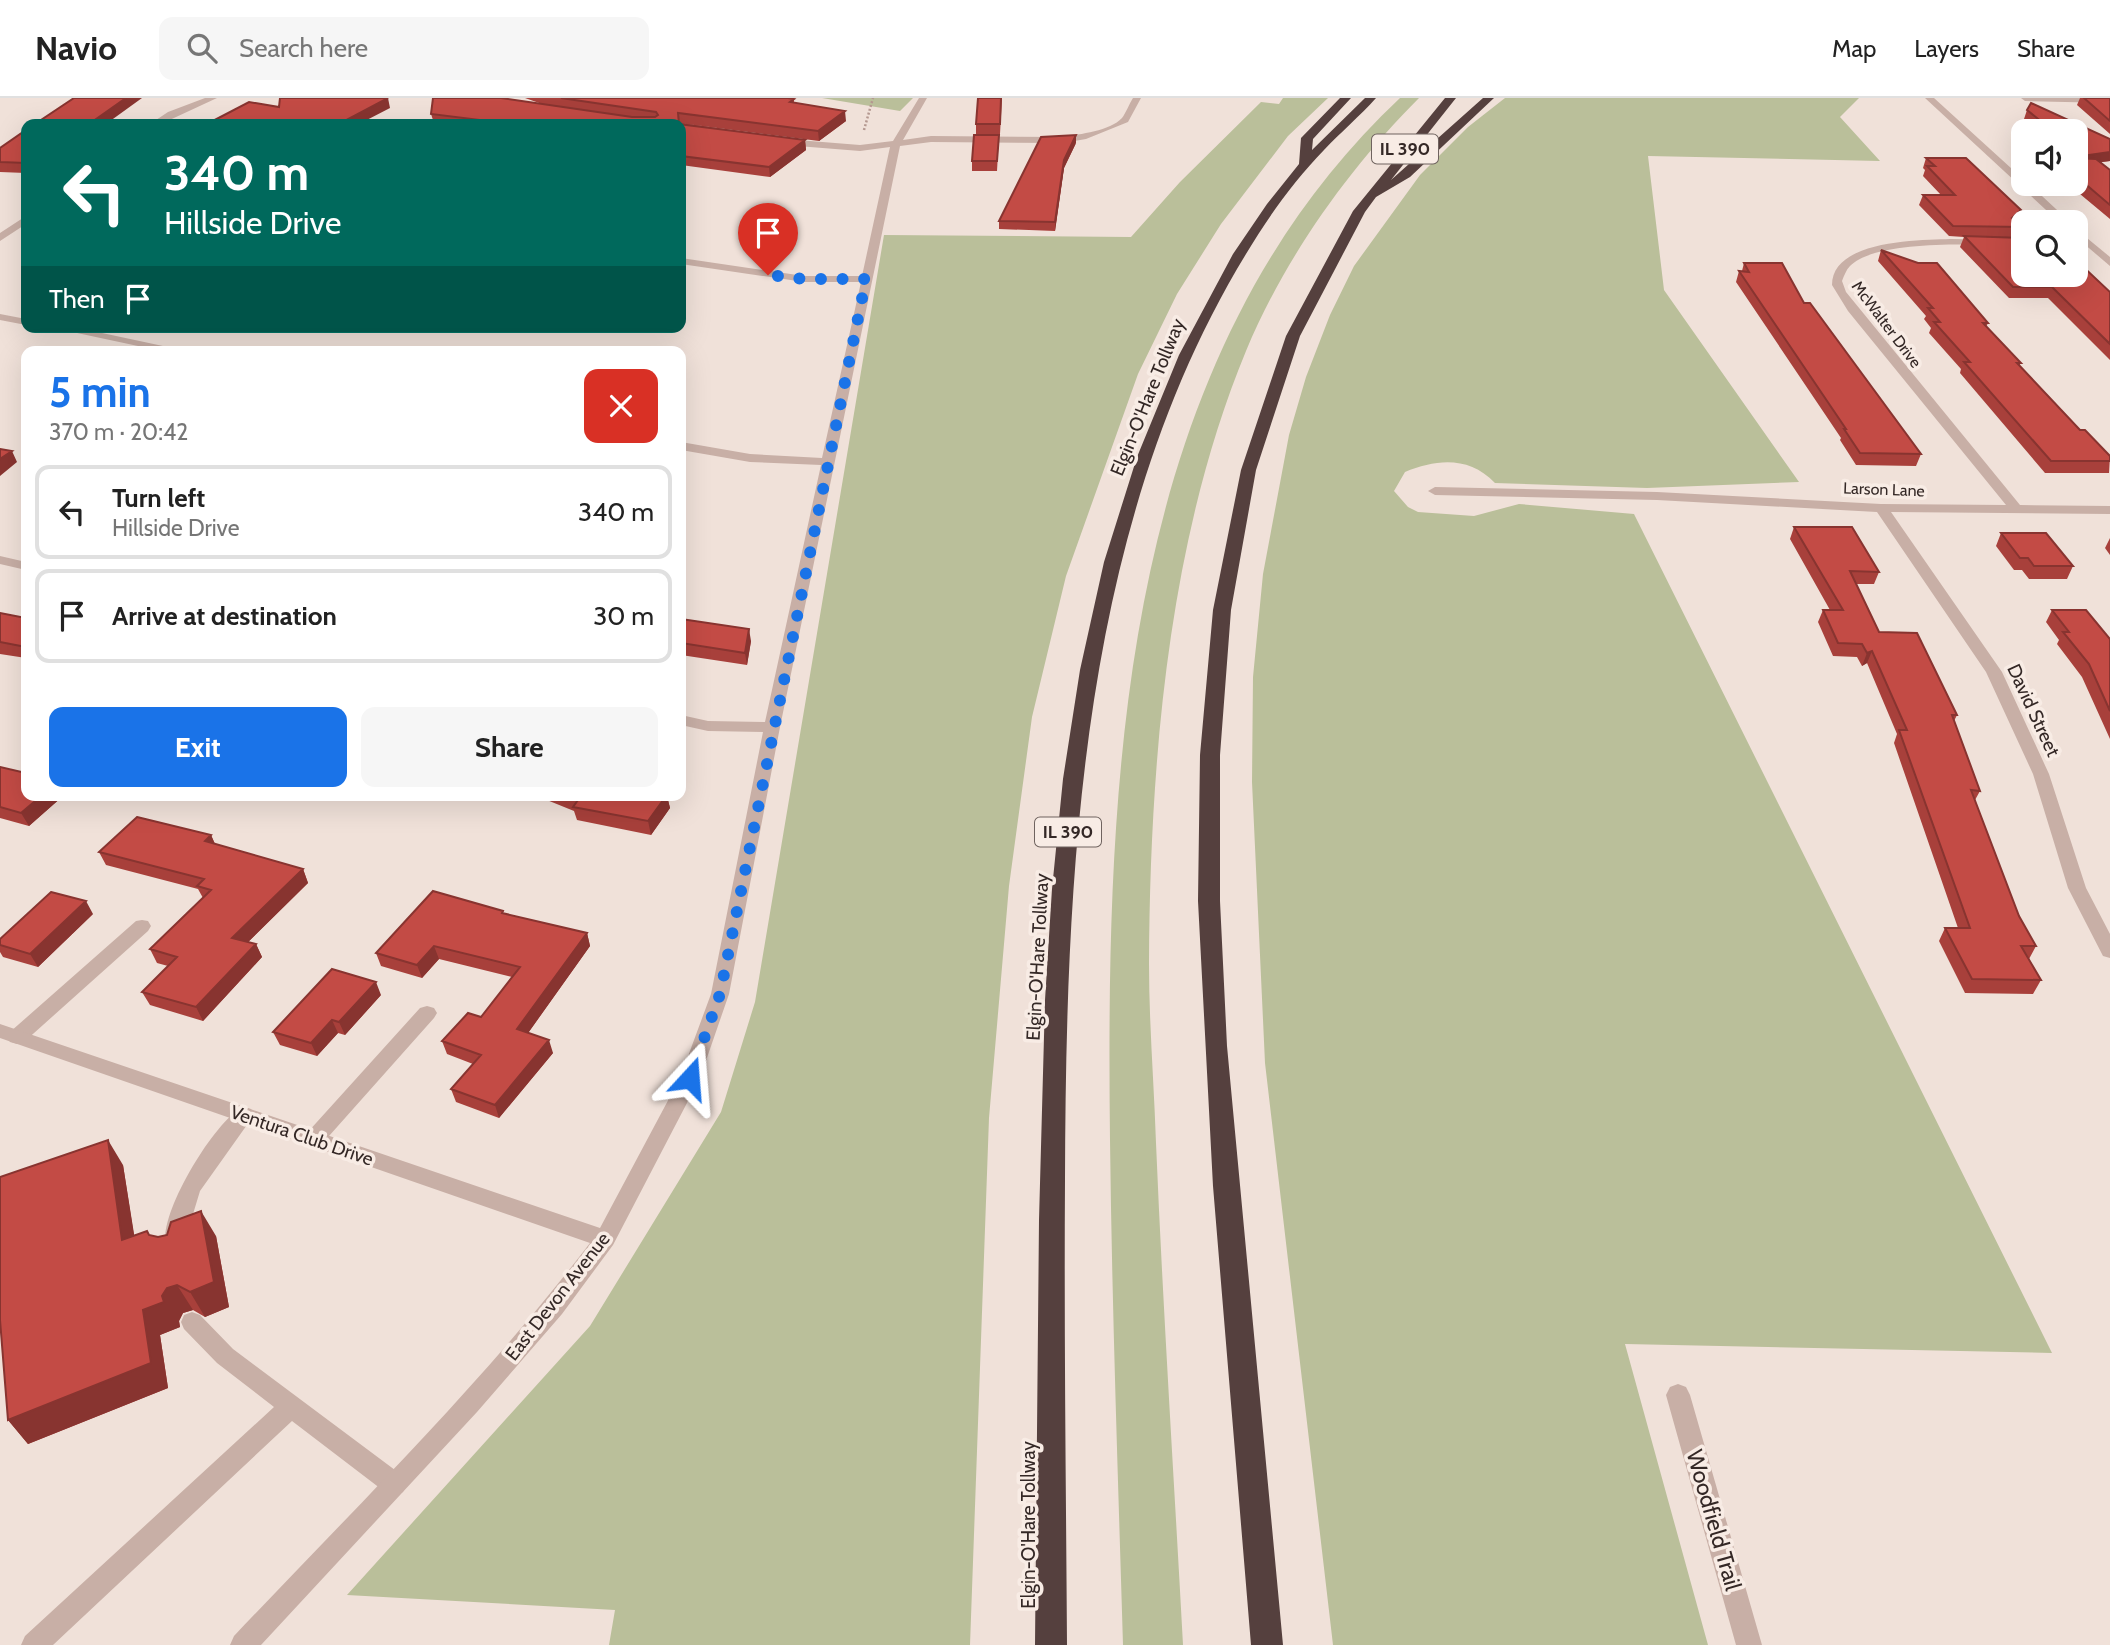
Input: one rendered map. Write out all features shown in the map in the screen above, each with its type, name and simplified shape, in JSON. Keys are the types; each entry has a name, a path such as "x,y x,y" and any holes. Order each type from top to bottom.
{"highway":[{"path":"1305,164 1307,138 1346,98"},
{"name":"Elgin-O'Hare Tollway","path":"1051,1645 1053,1138 1061,903 1079,732 1100,620 1126,514 1172,383 1226,275 1253,233 1305,164 1371,98"},
{"name":"IL 390","path":"1267,1645 1213,1024 1208,888 1210,756 1228,573 1261,421 1306,303 1333,251 1363,203 1407,146 1451,98"},
{"path":"1363,203 1406,175 1489,98"}],"street":[{"path":"163,119 213,98"},
{"name":"East Devon Avenue","path":"243,1645 394,1484 554,1307 605,1239 690,1078 720,994 772,727 895,145 923,98"},
{"path":"777,141 832,148 860,148 931,139 1039,141 1086,136 1104,131 1125,120 1137,98"},
{"path":"1929,98 2052,210"},
{"path":"2025,98 2110,100"},
{"path":"0,239 21,223"},
{"name":"McWalter Drive","path":"2011,243 1886,247 1859,256 1846,264 1837,278 1838,287 1852,309 2015,508"},
{"path":"2088,243 2110,263"},
{"path":"686,262 804,279 866,279"},
{"path":"0,317 21,321"},
{"path":"86,333 153,346"},
{"path":"686,447 750,458 828,462"},
{"name":"Larson Lane","path":"1435,491 1657,496 1881,508 2110,510"},
{"name":"David Street","path":"1881,508 1994,672 2041,774 2077,888 2110,951"},
{"path":"0,560 21,565"},
{"path":"686,721 708,726 772,727"},
{"path":"9,1034 142,926"},
{"path":"314,1139 428,1013"},
{"name":"Ventura Club Drive","path":"9,1034 605,1239"},
{"path":"174,1251 178,1217 192,1180 244,1115"},
{"path":"192,1322 225,1356 394,1484"},
{"name":"Woodfield Trail","path":"1678,1395 1749,1645"},
{"path":"34,1645 292,1406"}],"path":[{"path":"860,148 873,98"}],"green space":[{"path":"822,98 913,98 900,111"},
{"path":"1283,98 1328,98 1288,136 1221,224 1177,294 1138,374 1066,576 1032,717 1009,886 989,1118 970,1645 609,1645 615,1610 347,1595 590,1326 721,1112 755,1002 884,235 1131,237 1180,182 1261,102 1279,104"},
{"path":"1400,98 1419,98 1368,154 1320,216 1279,282 1261,317 1219,423 1198,498 1181,575 1160,731 1150,888 1149,964 1162,1268 1183,1645 1123,1645 1112,1267 1110,1002 1114,862 1126,722 1148,583 1183,449 1235,322 1306,204"},
{"path":"1505,98 1859,98 1840,117 1880,161 1648,156 1664,290 1799,482 1647,488 1495,483 1485,474 1464,464 1441,463 1405,472 1394,491 1408,507 1418,512 1474,516 1519,504 1634,514 2052,1353 1625,1344 1708,1645 1333,1645 1265,1063 1252,782 1253,677 1263,574 1289,435 1306,377 1330,315 1354,266 1420,175 1468,127"}],"building":[{"path":"74,98 126,98 96,119 42,119"},
{"path":"280,98 388,98 348,119 217,119 249,102 279,107"},
{"path":"433,98 501,98 632,117 658,115 656,112 561,98 788,98 794,99 790,102 845,111 818,131 678,113 679,119 472,119 431,114"},
{"path":"978,98 1001,98 1000,124 976,124"},
{"path":"2084,98 2110,98 2110,121"},
{"path":"2031,103 2066,119 2038,119 2027,110"},
{"path":"686,125 805,140 769,167 686,157"},
{"path":"2088,129 2110,139 2110,152 2088,155"},
{"path":"21,133 21,163 0,162 0,148"},
{"path":"974,135 999,135 997,161 972,161"},
{"path":"1076,135 1064,160 1055,222 999,221 1041,137"},
{"path":"1926,158 1966,158 2021,210 2011,210 2011,227 1953,226 1923,195 1955,195 1927,166 1935,166"},
{"path":"2088,159 2096,159 2110,170 2110,205 2088,186"},
{"path":"1964,236 2011,238 2011,285"},
{"path":"1881,250 1918,263 1937,263 1988,323 1983,323 2021,363 2017,363 2080,430 2085,430 2110,456 2110,461 2051,461 1964,362 1970,362 1934,322 1940,322 1928,308 1933,308"},
{"path":"1744,263 1782,263 1804,303 1810,303 1921,454 1860,453 1739,271 1749,272"},
{"path":"2088,271 2110,292 2110,344 2052,287 2088,287"},
{"path":"0,449 12,451 0,459"},
{"path":"1794,527 1852,527 1879,572 1850,571 1879,632 1917,633 1957,715 1952,715 1980,791 1971,790 2019,916 2036,946 2021,946 2041,980 1972,979 1945,928 1970,928 1899,730 1907,730 1872,651 1867,653 1862,644 1838,643 1823,610 1843,610"},
{"path":"2001,533 2046,533 2073,566 2034,566 2028,558 2020,558"},
{"path":"2052,610 2086,610 2110,639 2110,711 2089,664 2063,632 2069,632"},
{"path":"0,613 21,617 21,646 0,642"},
{"path":"686,620 749,629 745,653 686,644"},
{"path":"0,767 21,772 21,801 35,801 21,813 0,807"},
{"path":"577,801 662,801 648,821 573,807"},
{"path":"137,817 211,835 205,841 303,869 232,938 256,944 196,1007 142,992 177,957 150,949 211,890 197,886 204,879 99,852"},
{"path":"433,891 503,911 502,913 587,933 517,1029 549,1040 495,1105 451,1089 481,1055 442,1041 468,1013 481,1017 520,967 434,946 417,965 376,953"},
{"path":"51,892 86,901 30,954 0,945 0,939"},
{"path":"332,969 376,982 339,1022 332,1020 311,1043 273,1032"},
{"path":"108,1140 122,1240 147,1231 149,1235 158,1237 167,1235 171,1222 201,1211 214,1282 190,1292 177,1285 167,1288 162,1296 164,1302 143,1310 151,1363 8,1420 0,1320 0,1177"}],"route":[{"path":"690,1078 720,994 772,727 866,279 804,279 768,275"}]}
